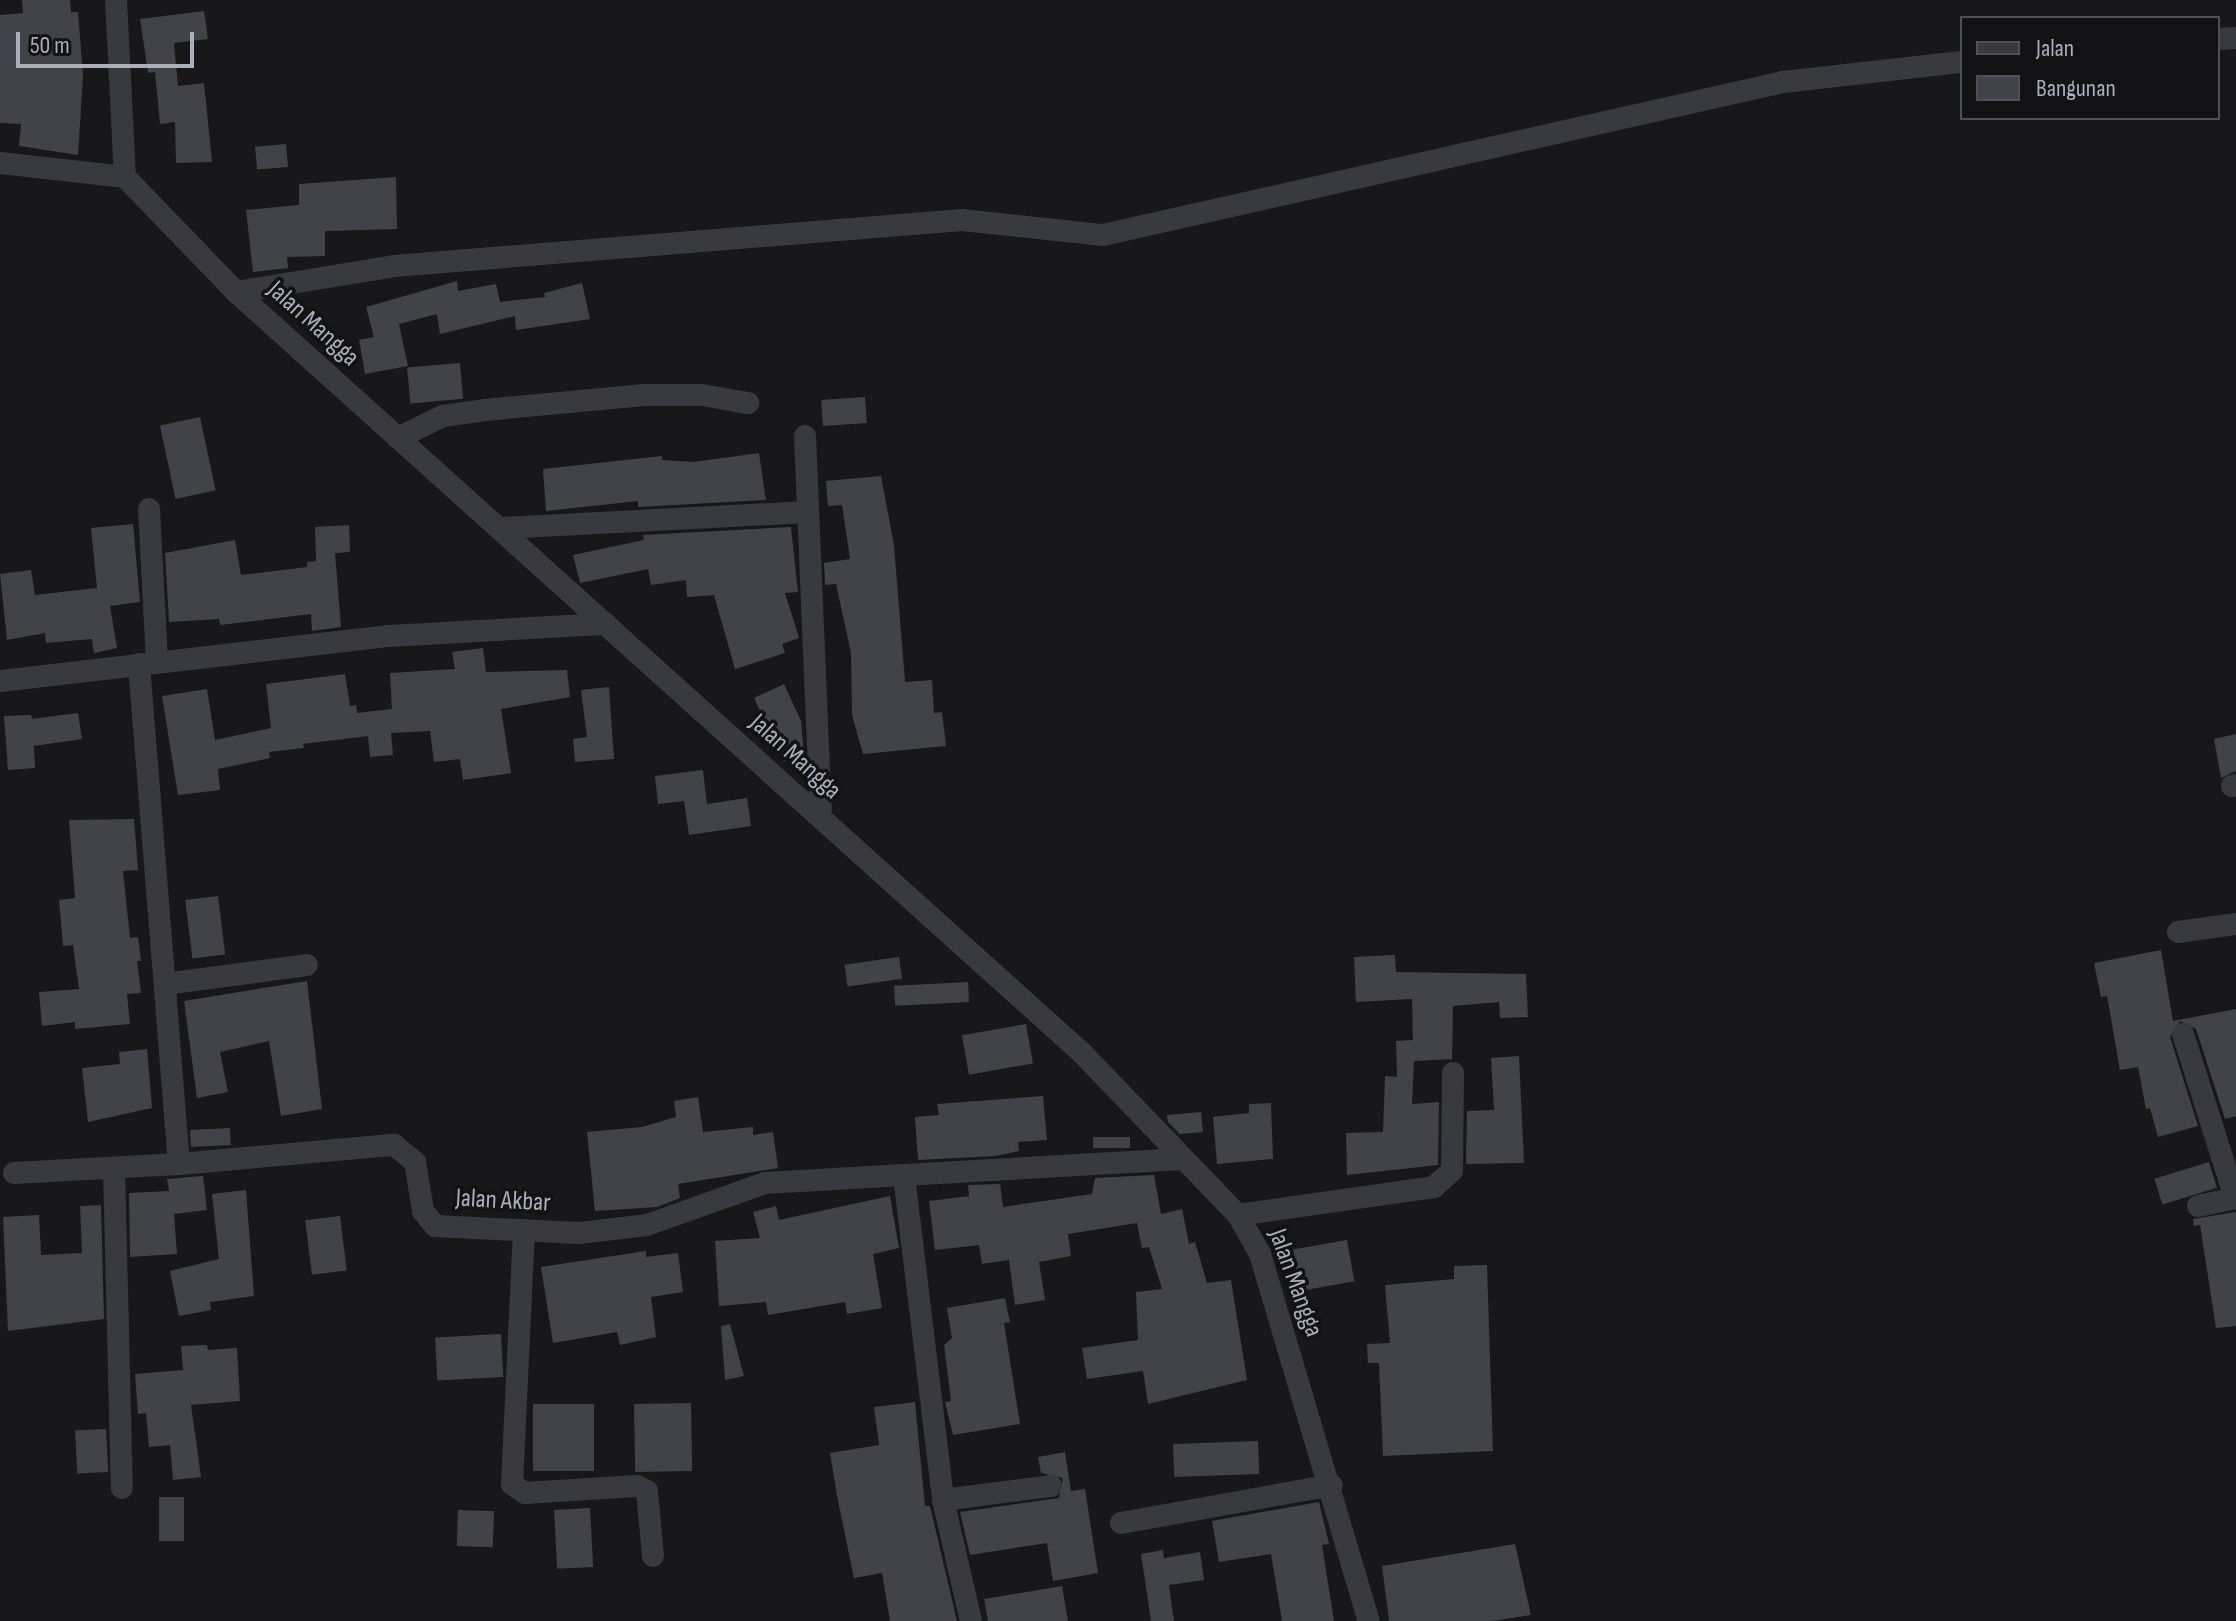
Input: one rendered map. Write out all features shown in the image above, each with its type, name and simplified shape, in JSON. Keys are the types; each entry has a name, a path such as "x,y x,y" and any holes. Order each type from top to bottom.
{"street":[{"path":"0,163 125,177 116,0"},
{"path":"236,292 394,266 962,220 1103,235 1783,82 1960,62"},
{"name":"Jalan Mangga","path":"125,177 236,292 503,528 1082,1053 1238,1215 1260,1254 1332,1485 1369,1621"},
{"path":"398,438 443,416 485,410 644,395 702,395 748,403"},
{"path":"805,436 821,818"},
{"path":"149,509 148,663 165,984 179,1164"},
{"path":"503,528 808,512"},
{"path":"0,681 389,636 606,624"},
{"path":"2178,932 2236,924"},
{"path":"165,984 307,965"},
{"path":"2183,1034 2235,1198 2198,1206"},
{"path":"1238,1215 1434,1187 1452,1171 1453,1073"},
{"name":"Jalan Akbar","path":"14,1173 179,1164 394,1145 415,1162 423,1211 435,1226 579,1233 647,1225 765,1183 1182,1159"},
{"path":"114,1168 122,1488"},
{"path":"904,1176 943,1500 971,1621"},
{"path":"524,1230 512,1484 525,1493 637,1486 647,1491 653,1556"},
{"path":"1121,1523 1332,1485"},
{"path":"943,1500 1051,1486"}],"building":[{"path":"22,0 70,0 71,12 78,12 83,76 78,155 19,146 21,124 0,123 0,15 23,13"},
{"path":"204,11 208,39 174,43 178,86 204,83 212,162 176,163 175,122 160,124 155,72 148,73 140,19"},
{"path":"286,144 288,167 257,170 255,147"},
{"path":"396,177 397,229 325,231 325,256 287,257 288,268 253,272 246,210 299,205 299,184"},
{"path":"457,281 458,291 496,284 500,302 545,297 544,293 582,283 590,319 516,330 515,316 440,334 437,314 399,324 408,366 365,374 359,340 374,337 366,307"},
{"path":"460,363 463,399 410,403 407,368"},
{"path":"865,397 867,423 823,426 821,400"},
{"path":"200,417 216,490 175,499 160,426"},
{"path":"759,453 766,500 638,507 638,501 546,511 543,469 662,456 662,460 693,462"},
{"path":"881,476 894,545 905,682 932,680 934,713 942,712 946,746 863,754 852,715 851,653 836,584 825,585 824,563 850,559 842,505 828,506 826,481"},
{"path":"133,524 140,602 110,606 117,648 94,653 92,639 46,643 45,633 7,640 0,574 31,570 35,595 97,588 91,528"},
{"path":"349,525 350,552 335,553 341,627 312,631 311,614 220,625 219,619 169,622 165,553 235,540 241,575 307,567 307,562 316,561 315,527"},
{"path":"791,527 798,592 785,593 799,638 782,644 785,653 735,669 714,595 687,597 686,580 651,585 648,569 580,583 573,555 644,540 643,535"},
{"path":"483,648 486,672 567,670 570,697 501,709 511,773 463,780 460,759 434,762 430,731 391,733 393,755 370,757 368,736 303,744 304,748 269,752 270,758 218,769 220,790 178,795 162,696 207,689 215,740 271,728 266,684 345,674 350,706 356,705 357,713 392,709 390,673 455,669 452,652"},
{"path":"784,684 801,721 804,754 784,762 754,698"},
{"path":"609,687 614,759 575,762 573,739 587,737 581,690"},
{"path":"78,713 82,739 34,746 35,768 8,770 4,716 31,715 32,719"},
{"path":"2236,734 2236,771 2221,778 2214,739"},
{"path":"703,770 707,804 747,798 751,826 689,835 684,801 658,804 655,776"},
{"path":"134,819 138,870 123,871 130,938 138,937 141,993 127,994 130,1024 75,1029 75,1022 42,1026 39,992 79,989 73,945 63,946 59,900 75,898 69,820"},
{"path":"218,896 225,955 192,959 185,900"},
{"path":"2161,950 2173,1021 2236,1009 2236,1116 2225,1119 2196,1029 2180,1021 2170,1037 2198,1126 2158,1137 2150,1108 2146,1109 2138,1067 2120,1070 2107,996 2101,997 2094,963"},
{"path":"1395,955 1396,972 1526,974 1528,1017 1500,1018 1499,1002 1453,1006 1452,1059 1414,1061 1412,1104 1439,1102 1438,1165 1347,1175 1346,1133 1383,1132 1385,1076 1397,1077 1396,1041 1413,1040 1412,999 1356,1002 1354,957"},
{"path":"899,957 902,979 848,986 845,965"},
{"path":"307,981 322,1109 281,1116 269,1041 220,1052 228,1092 197,1098 184,1001"},
{"path":"968,982 969,1002 895,1006 894,986"},
{"path":"1026,1024 1033,1063 969,1075 962,1035"},
{"path":"147,1049 152,1108 88,1122 82,1068 120,1064 119,1052"},
{"path":"1519,1056 1524,1163 1466,1164 1467,1111 1494,1110 1491,1058"},
{"path":"1043,1096 1047,1140 1018,1142 1019,1151 996,1156 918,1160 915,1117 939,1115 937,1104"},
{"path":"698,1097 703,1132 753,1127 753,1135 773,1132 778,1168 678,1184 680,1198 657,1207 595,1211 587,1132 642,1127 676,1117 674,1101"},
{"path":"1271,1103 1273,1159 1217,1164 1213,1117 1249,1113 1249,1104"},
{"path":"1201,1112 1203,1132 1180,1134 1168,1122 1167,1115"},
{"path":"230,1128 231,1145 191,1147 190,1130"},
{"path":"1093,1137 1130,1137 1130,1148 1093,1148"},
{"path":"2209,1162 2217,1188 2162,1204 2154,1179"},
{"path":"1154,1175 1161,1214 1182,1209 1189,1244 1195,1242 1207,1283 1231,1280 1247,1380 1148,1404 1143,1371 1087,1379 1082,1348 1138,1340 1136,1292 1162,1289 1149,1247 1142,1248 1137,1223 1068,1234 1071,1256 1039,1262 1045,1300 1015,1305 1009,1260 982,1264 979,1245 935,1250 929,1201 969,1196 968,1185 1000,1184 1003,1207 1092,1194 1095,1178"},
{"path":"203,1176 207,1210 174,1214 177,1254 130,1257 129,1193 169,1191 167,1179"},
{"path":"246,1190 254,1296 210,1302 211,1310 179,1316 170,1271 219,1259 212,1194"},
{"path":"890,1196 899,1248 873,1254 882,1308 847,1314 845,1302 768,1315 766,1302 719,1306 715,1241 760,1238 753,1212 776,1206 779,1220"},
{"path":"101,1205 104,1319 8,1331 3,1217 39,1215 41,1255 82,1253 80,1206"},
{"path":"2236,1212 2236,1326 2216,1328 2200,1225 2194,1226 2193,1219"},
{"path":"340,1216 347,1271 312,1275 305,1220"},
{"path":"1347,1240 1354,1281 1300,1291 1293,1250"},
{"path":"646,1251 646,1257 678,1253 683,1292 651,1297 656,1337 620,1345 617,1332 553,1343 541,1267"},
{"path":"1487,1265 1493,1451 1383,1456 1379,1363 1368,1363 1367,1344 1390,1343 1385,1285 1454,1279 1454,1266"},
{"path":"1005,1298 1010,1322 1004,1323 1020,1424 953,1435 945,1402 951,1401 944,1345 952,1338 947,1308"},
{"path":"730,1324 744,1376 725,1380 721,1326"},
{"path":"501,1334 503,1377 437,1380 435,1337"},
{"path":"207,1345 208,1350 237,1348 240,1401 191,1405 201,1477 173,1480 170,1445 149,1447 146,1413 138,1414 135,1374 183,1370 181,1346"},
{"path":"915,1402 925,1506 930,1506 957,1621 890,1621 882,1573 854,1578 837,1496 830,1453 879,1445 874,1407"},
{"path":"691,1403 692,1471 635,1472 634,1404"},
{"path":"533,1404 594,1404 594,1471 533,1471"},
{"path":"106,1429 108,1472 77,1474 75,1431"},
{"path":"1258,1441 1259,1474 1174,1477 1173,1444"},
{"path":"1065,1452 1071,1491 1085,1489 1098,1573 1053,1581 1047,1543 970,1555 960,1512 1059,1498 1063,1478 1041,1473 1038,1457"},
{"path":"159,1497 184,1497 184,1541 159,1541"},
{"path":"1319,1502 1329,1544 1322,1545 1334,1621 1282,1621 1271,1554 1219,1562 1212,1521"},
{"path":"590,1508 593,1567 557,1569 554,1510"},
{"path":"458,1510 494,1511 493,1547 457,1546"},
{"path":"1515,1544 1531,1615 1492,1621 1389,1621 1382,1566"},
{"path":"1163,1550 1164,1558 1200,1552 1204,1580 1169,1585 1174,1621 1151,1621 1141,1554"},
{"path":"1062,1586 1068,1621 988,1621 984,1599"}]}
